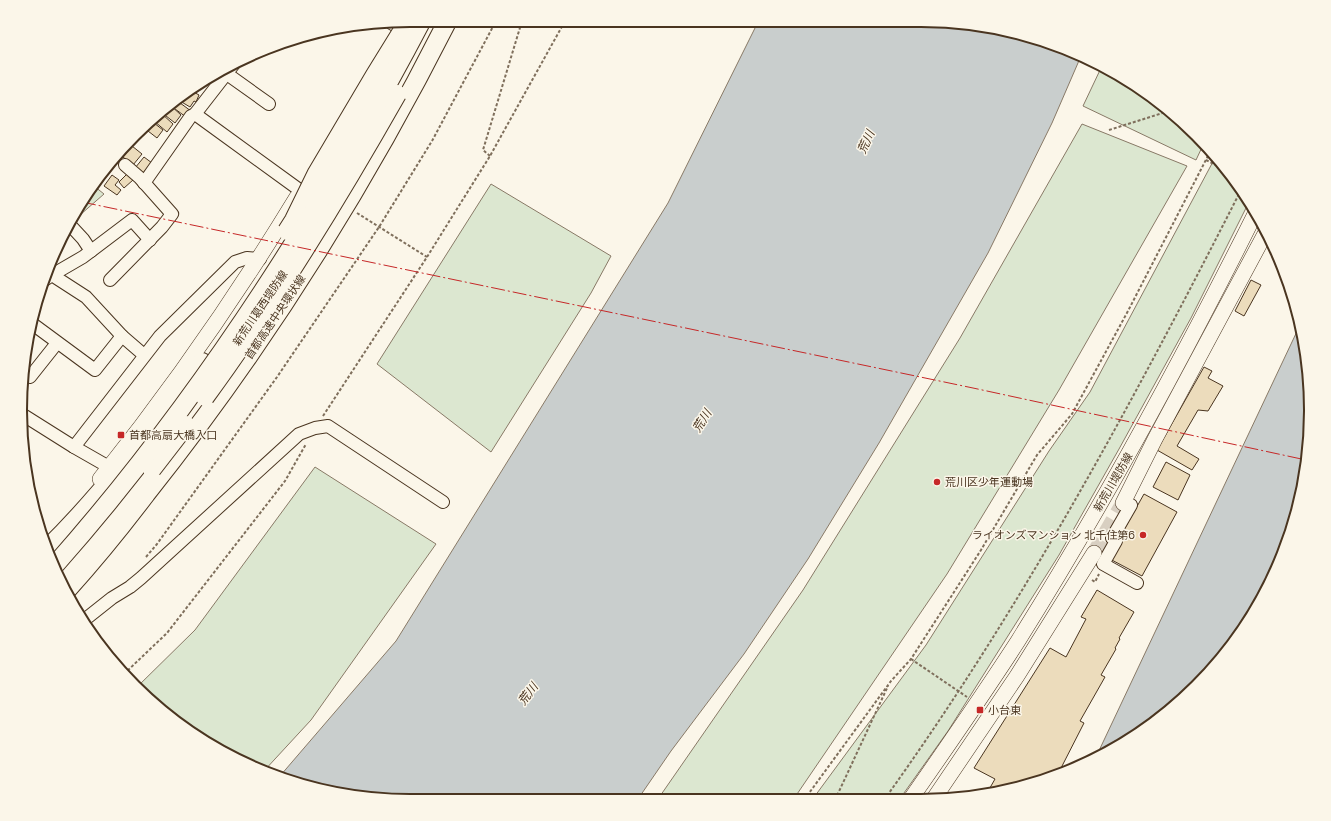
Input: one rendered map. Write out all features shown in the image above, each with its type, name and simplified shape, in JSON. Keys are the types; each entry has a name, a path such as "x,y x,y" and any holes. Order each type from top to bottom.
{"highway":[{"path":"51,543 76,520 108,482 202,362 234,316 294,220 317,173 375,75 398,27"},
{"path":"63,571 142,461 173,421 243,321 339,169 418,27"},
{"path":"108,534 285,282 369,143 434,27"},
{"name":"首都高速中央環状線","path":"70,586 118,530 178,453 231,383 264,336 326,240 357,188 379,150 444,27"},
{"path":"63,572 103,529 148,475"}],"main road":[{"name":"新荒川葛西堤防線","path":"63,572 143,473 217,373 281,278 384,104 426,27"},
{"path":"50,542 110,467 195,353 260,258 301,192 397,28"},
{"path":"63,572 108,534 216,391 290,284 308,254 318,234 324,207"},
{"name":"新荒川堤防線","path":"914,794 1017,641 1094,516 1169,381 1253,218"},
{"name":"新荒川堤防線","path":"1127,504 1155,439 1263,238"},
{"path":"938,793 1017,676 1094,553"}],"street":[{"path":"144,183 191,116 195,114 227,74 269,104"},
{"path":"195,114 301,192 324,207"},
{"path":"110,280 150,240 172,214 144,183 125,165"},
{"path":"51,276 91,252 132,220 150,240"},
{"path":"73,228 83,239 91,252"},
{"path":"74,447 160,336 236,262 247,258 260,258"},
{"path":"50,279 86,297 122,336 144,355"},
{"path":"36,327 95,370 122,336"},
{"path":"29,376 30,377 57,342"},
{"path":"27,418 74,447 110,467"},
{"path":"88,617 141,578 299,434 315,428 328,426 443,502"},
{"path":"1127,504 1112,538 1116,541 1103,564 1137,583"}],"path":[{"path":"144,559 157,544 277,377 379,227 432,141 492,27"},
{"path":"490,156 484,150 520,27"},
{"path":"128,670 167,633 284,481 315,428 427,257 490,156 562,27"},
{"path":"1109,130 1162,113"},
{"path":"808,794 891,681 911,659 981,550 1037,455 1072,414 1128,311 1208,157"},
{"path":"1206,160 1214,164"},
{"path":"888,794 958,691 1074,503 1182,307 1238,196"},
{"path":"356,212 427,257"},
{"path":"911,659 970,698"},
{"path":"838,794 891,681"}],"green space":[{"path":"1099,72 1112,78 1154,106 1192,139 1201,149 1196,160 1083,106"},
{"name":"荒川区少年運動場","path":"1082,124 1187,166 1059,390 947,574 797,794 661,794 803,590 960,338"},
{"path":"1213,162 1225,177 1246,208 1191,318 1059,555 948,731 903,794 816,794 926,645 1049,451 1090,392"},
{"path":"491,184 611,256 591,293 491,452 377,364"},
{"path":"98,189 104,194 81,214"},
{"path":"315,467 436,544 311,720 268,767 219,743 197,729 177,715 141,683 195,630"}],"water":[{"name":"荒川","path":"756,27 920,27 971,30 995,34 1044,47 1079,62 1052,123 988,253 879,443 808,559 744,654 671,751 641,794 385,793 336,787 283,772 396,641 668,203"},
{"path":"1296,333 1301,360 1304,410 1301,461 1291,510 1275,557 1253,602 1239,624 1225,644 1192,682 1154,715 1112,743 1100,749"}],"building":[{"path":"195,93 199,95 196,102 194,101 190,107 182,102"},
{"path":"181,103 191,111 186,117 174,108"},
{"path":"174,109 181,115 175,123 166,116"},
{"path":"165,116 173,124 167,132 157,123"},
{"path":"156,124 163,130 157,138 148,131"},
{"path":"132,146 142,154 133,165 123,157"},
{"path":"144,157 152,163 142,174 135,168"},
{"path":"127,174 133,180 124,188 119,182"},
{"path":"112,175 119,180 115,185 121,190 117,195 104,186"},
{"path":"1251,280 1261,285 1244,316 1235,311"},
{"path":"1204,367 1212,371 1208,378 1223,386 1208,411 1198,410 1177,446 1199,459 1192,470 1157,450"},
{"path":"1166,462 1190,475 1178,500 1153,487"},
{"name":"ライオンズマンション 北千住第6","path":"1144,494 1177,512 1142,576 1108,558"},
{"path":"1097,590 1134,612 1119,638 1120,639 1115,648 1116,649 1101,675 1105,677 1080,721 1084,723 1061,767 1020,781 990,788 995,779 974,768 1050,648 1066,657 1086,619 1081,617"}],"tunnel":[{"path":"1094,553 1123,503"}],"power":[{"path":"88,203 973,388 1301,459"}],"place":[{"name":"首都高扇大橋入口","path":"121,435"},
{"name":"荒川区少年運動場","path":"937,482"},
{"name":"ライオンズマンション 北千住第6","path":"1143,535"},
{"name":"小台東","path":"980,710"}]}
